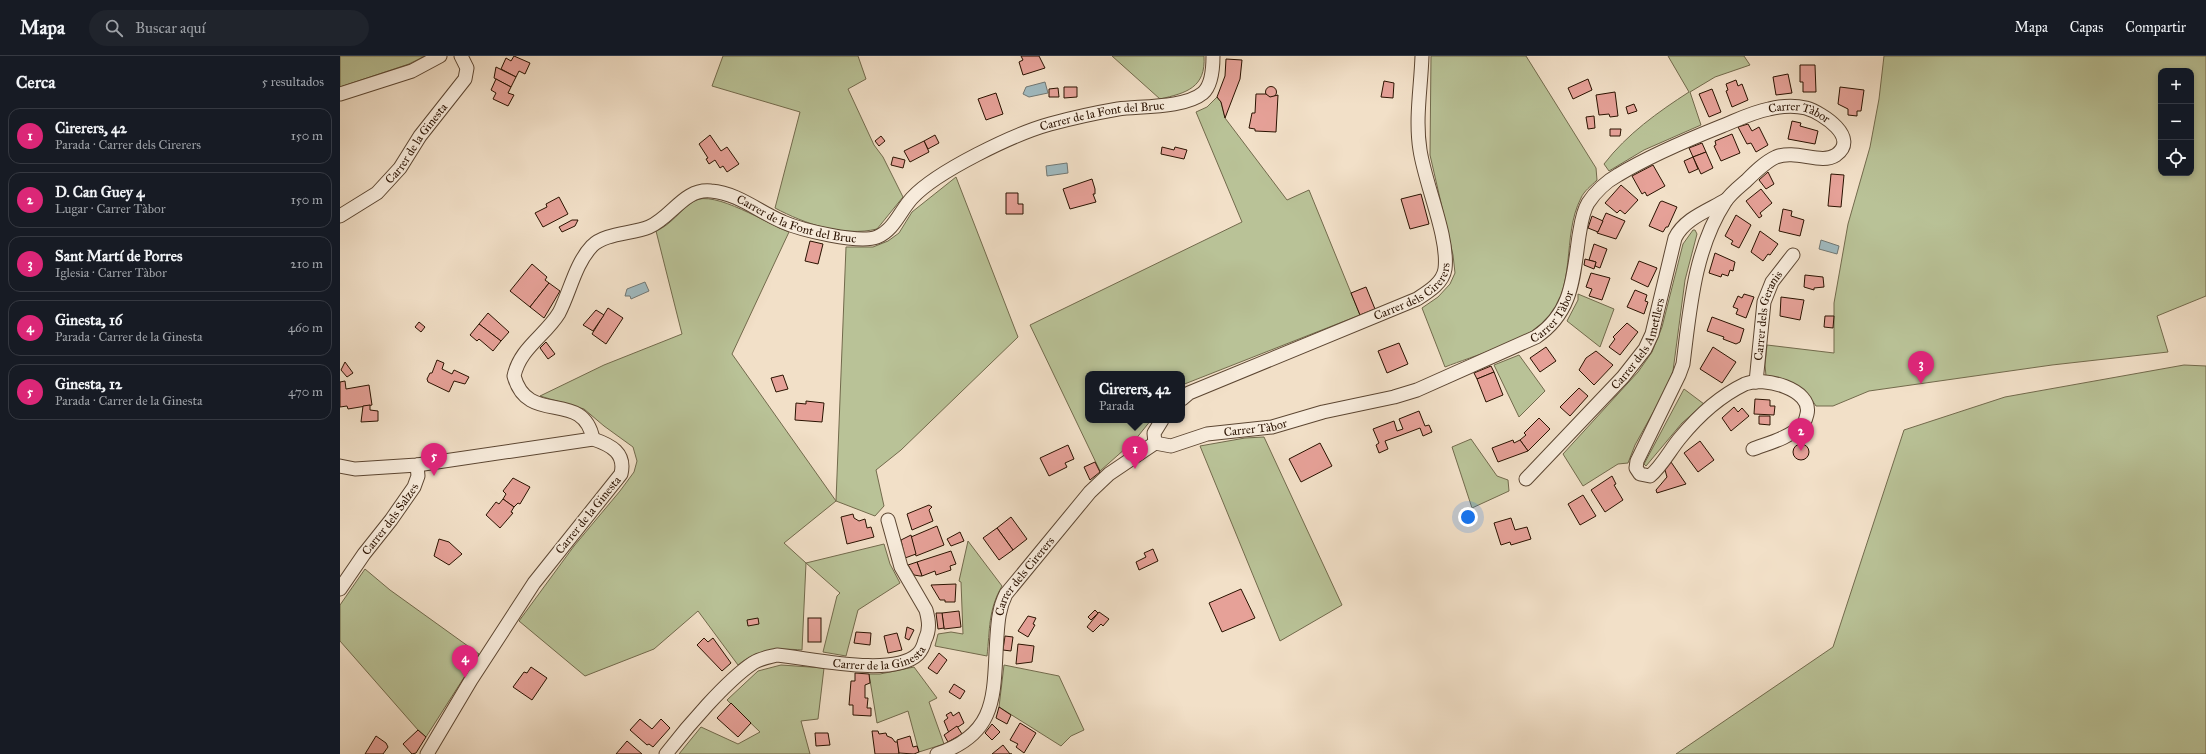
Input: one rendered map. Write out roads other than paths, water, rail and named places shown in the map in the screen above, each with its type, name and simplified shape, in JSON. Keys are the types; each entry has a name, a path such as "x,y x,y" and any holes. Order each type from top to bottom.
{"street":[{"path":"340,94 412,71 440,56"},
{"name":"Carrer de la Ginesta","path":"340,216 377,192 400,168 420,136 465,79 467,68 461,56"},
{"name":"Carrer de la Font del Bruc","path":"593,439 591,428 584,417 572,411 538,404 522,393 514,376 521,355 548,328 559,312 584,258 593,245 606,239 650,227 695,192 709,190 726,193 784,222 814,231 838,236 876,237 890,228 912,198 932,183 947,172 1011,138 1046,125 1083,115 1183,102 1204,92 1213,71 1213,56"},
{"name":"Carrer dels Cirerers","path":"1185,396 1188,393 1417,299 1435,287 1444,271 1446,254 1425,177 1420,149 1419,114 1422,56"},
{"name":"Carrer Tàbor","path":"1155,443 1171,446 1207,434 1272,427 1323,412 1394,397 1417,390 1526,342 1552,325 1565,305 1576,268 1584,212 1595,194 1617,175 1692,138 1768,109 1787,106 1807,108 1829,120 1839,130 1844,143 1842,149 1833,157 1827,159 1792,154 1774,158 1726,200 1706,240 1699,262 1692,293 1683,364 1680,375 1637,461 1636,468 1638,472 1645,476 1650,476 1681,437 1709,409 1735,390 1748,383 1756,382 1775,384 1793,390 1805,400 1808,410 1802,425 1782,438 1753,449"},
{"name":"Carrer dels Ametllers","path":"1526,479 1623,377 1645,349 1652,334 1675,238 1679,230 1685,224 1726,200"},
{"name":"Carrer dels Geranis","path":"1756,382 1764,302 1772,282 1793,255"},
{"path":"1155,443 1154,433 1160,423"},
{"path":"340,466 355,469 417,465 593,439"},
{"name":"Carrer de la Ginesta","path":"427,754 471,680 534,583 621,474 622,461 617,450 593,439"},
{"name":"Carrer dels Cirerers","path":"937,754 969,738 986,718 994,688 999,611 1006,594 1090,492 1110,474 1155,443"},
{"name":"Carrer dels Salzes","path":"340,589 364,554 392,520 414,487 418,476 417,465"},
{"name":"Carrer de la Ginesta","path":"666,754 724,690 748,667 761,659 777,655 874,666 895,664 918,654 928,635 928,618 926,610 901,567 888,520"}],"water":[{"path":"1045,82 1048,93 1029,97 1023,94 1026,87"},
{"path":"1067,163 1068,173 1047,176 1046,166"},
{"path":"1821,240 1839,246 1837,254 1819,249"},
{"path":"645,282 649,291 631,299 630,296 625,296 627,289"}],"place":[{"name":"Sant Martí de Porres","path":"1921,384"},
{"name":"D. Can Guey 4","path":"1801,451"},
{"name":"Cirerers, 42","path":"1135,469"},
{"name":"Ginesta, 12","path":"434,476"},
{"name":"Ginesta, 16","path":"465,678"}]}
